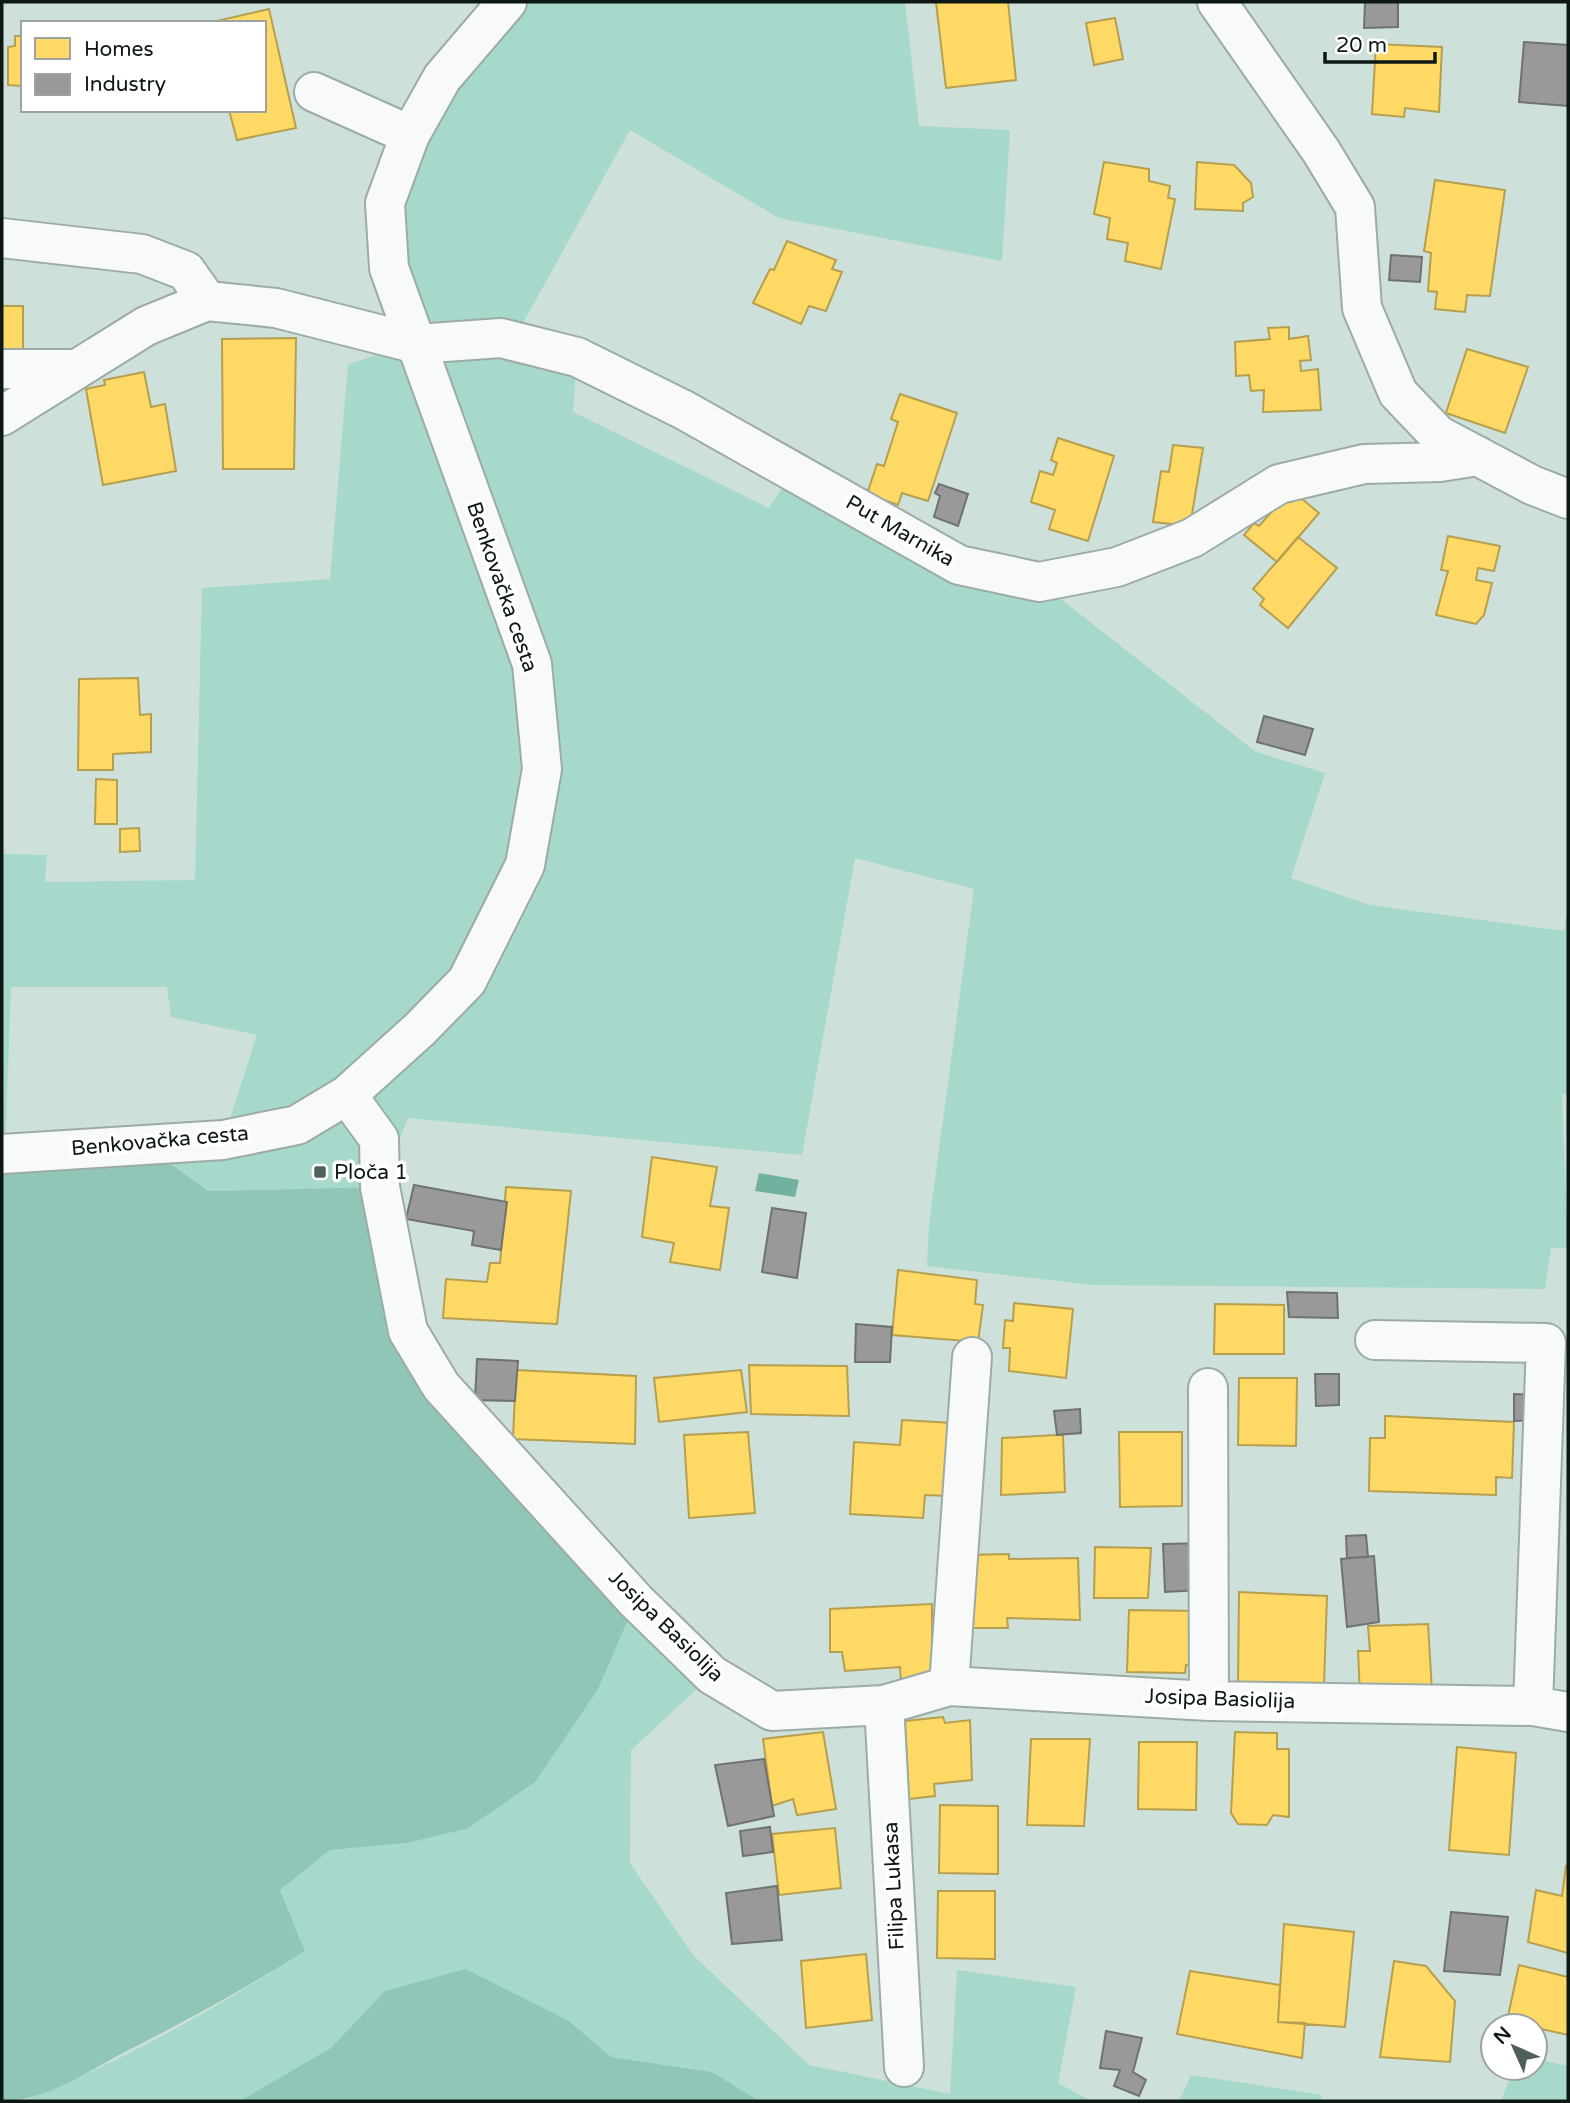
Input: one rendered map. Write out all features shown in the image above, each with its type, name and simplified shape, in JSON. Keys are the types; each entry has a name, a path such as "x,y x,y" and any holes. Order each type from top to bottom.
{"street":[{"name":"Benkovačka cesta","path":"2,1154 223,1140 297,1125 347,1095 419,1030 467,981 525,865 542,769 532,664 389,268 386,203 410,135 442,78 507,2"},
{"path":"1217,2 1321,151 1355,207 1362,308 1398,393 1438,435 1532,485 1568,499"},
{"path":"314,92 410,135"},
{"path":"2,238 142,254 186,271 207,301 146,326 2,416"},
{"name":"Put Marnika","path":"207,301 276,307 417,344 501,338 577,357 684,410 959,565 1039,582 1117,567 1192,538 1279,484 1364,464 1440,462 1478,456"},
{"path":"2,369 75,369"},
{"name":"Josipa Basiolija","path":"347,1095 379,1139 380,1187 408,1331 442,1386 636,1601 712,1675 772,1711 884,1705 949,1686 1209,1701 1550,1709"},
{"path":"1375,1340 1546,1343 1556,1389 1550,1709"},
{"path":"949,1686 972,1357"},
{"path":"1208,1388 1209,1701"},
{"name":"Filipa Lukasa","path":"884,1705 904,2067"}],"shaded area":[{"path":"507,2 905,2 919,126 1010,130 1002,261 779,218 630,130 513,341 577,357 573,412 769,508 794,470 1039,582 1256,752 1325,773 1291,878 1370,905 1564,931 1568,907 1568,1094 1562,1094 1568,1248 1551,1248 1545,1289 1093,1285 927,1266 929,1224 974,889 855,858 802,1155 408,1118 380,1187 208,1191 145,1145 223,1140 257,1035 171,1017 167,987 11,987 5,1154 2,1154 2,854 47,855 45,882 195,880 202,588 330,579 348,364 417,343 385,203"},
{"path":"145,1145 208,1191 380,1187 408,1331 636,1601 598,1689 535,1782 468,1828 407,1843 330,1850 280,1890 305,1951 214,2005 63,2085 18,2100 2,2101 2,1154"},
{"path":"759,1173 799,1180 795,1197 755,1191"},
{"path":"636,1601 712,1675 631,1750 630,1863 693,1955 809,2065 950,2094 957,1970 1076,1987 1058,2083 1091,2101 759,2101 712,2072 611,2057 569,2021 385,1991 332,2048 240,2101 22,2101 132,2052 305,1951 280,1890 330,1850 407,1843"},
{"path":"466,1969 569,2021 611,2057 712,2072 759,2101 240,2101 331,2048 385,1991"},
{"path":"1549,2062 1568,2066 1568,2101 1501,2101 1508,2082 1549,2082"},
{"path":"1191,2075 1322,2095 1320,2101 1179,2101"}],"building: Homes":[{"path":"936,2 1008,2 1016,80 946,88"},
{"path":"269,9 296,128 237,140 230,112 266,112 266,21 217,21"},
{"path":"1115,18 1123,59 1094,65 1086,23"},
{"path":"15,36 21,36 21,86 8,85 8,47 15,46"},
{"path":"1376,44 1442,47 1439,112 1405,108 1404,117 1372,114"},
{"path":"1104,162 1149,169 1149,181 1170,186 1168,198 1175,199 1161,269 1125,261 1128,243 1107,239 1110,218 1094,214"},
{"path":"1197,162 1234,165 1251,183 1253,197 1243,203 1243,211 1195,209"},
{"path":"1435,180 1505,190 1490,296 1467,295 1465,312 1435,309 1437,292 1428,291 1431,253 1424,251"},
{"path":"787,241 836,260 832,269 842,272 826,311 809,306 801,324 753,303 770,269 774,270"},
{"path":"2,306 23,306 23,356 2,356"},
{"path":"1289,327 1289,339 1308,336 1311,360 1300,361 1301,371 1318,369 1321,410 1263,412 1264,390 1251,391 1249,375 1236,376 1235,342 1270,339 1268,328"},
{"path":"296,338 294,469 223,469 222,339"},
{"path":"1467,349 1528,367 1505,433 1446,413"},
{"path":"144,372 151,407 165,404 176,471 103,485 86,389 105,385 104,380"},
{"path":"900,394 957,413 928,501 902,493 898,505 867,494 877,464 884,466 898,422 891,419"},
{"path":"1058,438 1114,456 1088,541 1049,529 1055,510 1031,502 1040,471 1053,475 1057,463 1051,460"},
{"path":"1173,445 1203,448 1190,526 1153,522 1161,471 1169,472"},
{"path":"1296,494 1319,513 1277,562 1244,535 1254,523 1259,526 1285,497 1291,502"},
{"path":"1448,536 1500,546 1494,571 1478,568 1476,580 1492,583 1484,615 1476,624 1436,615 1448,571 1441,570"},
{"path":"1298,537 1337,568 1288,628 1260,605 1264,599 1253,589"},
{"path":"138,678 140,715 151,714 151,752 113,754 113,770 78,770 79,679"},
{"path":"96,779 117,780 117,824 95,824"},
{"path":"139,828 140,851 120,852 120,829"},
{"path":"652,1157 717,1167 710,1206 729,1208 720,1270 670,1262 674,1243 642,1237"},
{"path":"506,1187 571,1191 557,1324 443,1318 446,1279 487,1282 490,1263 500,1263"},
{"path":"898,1270 977,1280 975,1304 983,1305 978,1342 892,1335"},
{"path":"1014,1303 1073,1309 1066,1378 1009,1371 1010,1348 1003,1348 1005,1320 1013,1321"},
{"path":"1215,1304 1284,1305 1284,1354 1214,1354"},
{"path":"749,1365 847,1366 849,1416 751,1414"},
{"path":"516,1370 636,1376 635,1444 513,1439"},
{"path":"741,1370 747,1412 659,1422 654,1378"},
{"path":"1239,1378 1297,1378 1296,1446 1238,1445"},
{"path":"1385,1416 1514,1422 1512,1478 1496,1477 1496,1495 1369,1491 1370,1438 1385,1438"},
{"path":"902,1420 953,1423 948,1496 925,1495 923,1518 850,1514 854,1442 900,1445"},
{"path":"748,1432 755,1513 689,1518 684,1435"},
{"path":"1119,1432 1182,1432 1182,1506 1120,1507"},
{"path":"1063,1435 1065,1492 1001,1495 1002,1438"},
{"path":"1095,1547 1151,1548 1148,1598 1094,1598"},
{"path":"1009,1554 1009,1559 1078,1558 1080,1620 1007,1618 1008,1628 965,1628 967,1555"},
{"path":"1239,1592 1327,1596 1324,1685 1238,1682"},
{"path":"932,1604 932,1678 901,1682 900,1667 845,1671 842,1652 830,1652 830,1609"},
{"path":"1129,1610 1201,1611 1195,1665 1186,1665 1185,1673 1127,1672"},
{"path":"1428,1624 1432,1691 1360,1695 1358,1651 1370,1651 1368,1626"},
{"path":"943,1717 945,1723 970,1720 972,1780 934,1784 935,1796 909,1799 905,1721"},
{"path":"823,1732 836,1809 797,1815 793,1799 772,1806 763,1739"},
{"path":"1235,1732 1277,1733 1277,1749 1289,1749 1289,1817 1273,1815 1267,1825 1238,1824 1231,1813"},
{"path":"1031,1739 1090,1739 1084,1826 1027,1825"},
{"path":"1139,1742 1197,1742 1196,1810 1138,1809"},
{"path":"1457,1747 1516,1753 1509,1855 1449,1850"},
{"path":"940,1805 998,1806 998,1874 939,1873"},
{"path":"835,1828 841,1888 779,1895 772,1834"},
{"path":"1566,1866 1568,1953 1528,1942 1536,1890 1562,1896"},
{"path":"938,1891 995,1891 995,1959 937,1958"},
{"path":"1284,1924 1354,1932 1345,2027 1278,2022"},
{"path":"866,1954 872,2020 806,2028 801,1961"},
{"path":"1394,1961 1426,1966 1455,2001 1450,2062 1380,2057"},
{"path":"1519,1965 1568,1977 1568,2035 1549,2031 1549,2012 1509,2012"},
{"path":"1190,1971 1280,1985 1278,2022 1305,2023 1302,2058 1177,2034"}],"building: Industry":[{"path":"1365,2 1398,2 1398,27 1364,28"},
{"path":"1524,42 1568,45 1568,106 1519,102"},
{"path":"1391,255 1422,257 1420,282 1389,280"},
{"path":"939,484 968,494 958,526 934,517 940,496 935,493"},
{"path":"1264,716 1313,729 1305,755 1257,742"},
{"path":"414,1185 507,1202 501,1250 472,1245 474,1231 406,1219"},
{"path":"772,1208 806,1213 797,1278 762,1272"},
{"path":"1287,1292 1337,1293 1338,1318 1289,1317"},
{"path":"856,1324 892,1327 890,1362 855,1362"},
{"path":"477,1359 518,1361 515,1401 475,1400"},
{"path":"1315,1374 1339,1374 1339,1405 1316,1406"},
{"path":"1514,1394 1538,1395 1538,1420 1514,1421"},
{"path":"1080,1409 1081,1433 1057,1435 1054,1411"},
{"path":"1366,1535 1368,1557 1347,1558 1346,1536"},
{"path":"1202,1543 1202,1590 1165,1592 1163,1544"},
{"path":"1374,1556 1379,1622 1347,1627 1341,1559"},
{"path":"764,1759 774,1816 728,1826 715,1765"},
{"path":"770,1827 773,1852 743,1856 740,1831"},
{"path":"777,1886 782,1940 732,1944 726,1893"},
{"path":"1451,1912 1508,1917 1500,1975 1444,1971"},
{"path":"1106,2031 1142,2038 1133,2072 1146,2080 1139,2096 1114,2086 1120,2070 1100,2068"}],"place":[{"name":"Ploča 1","path":"320,1172"}]}
